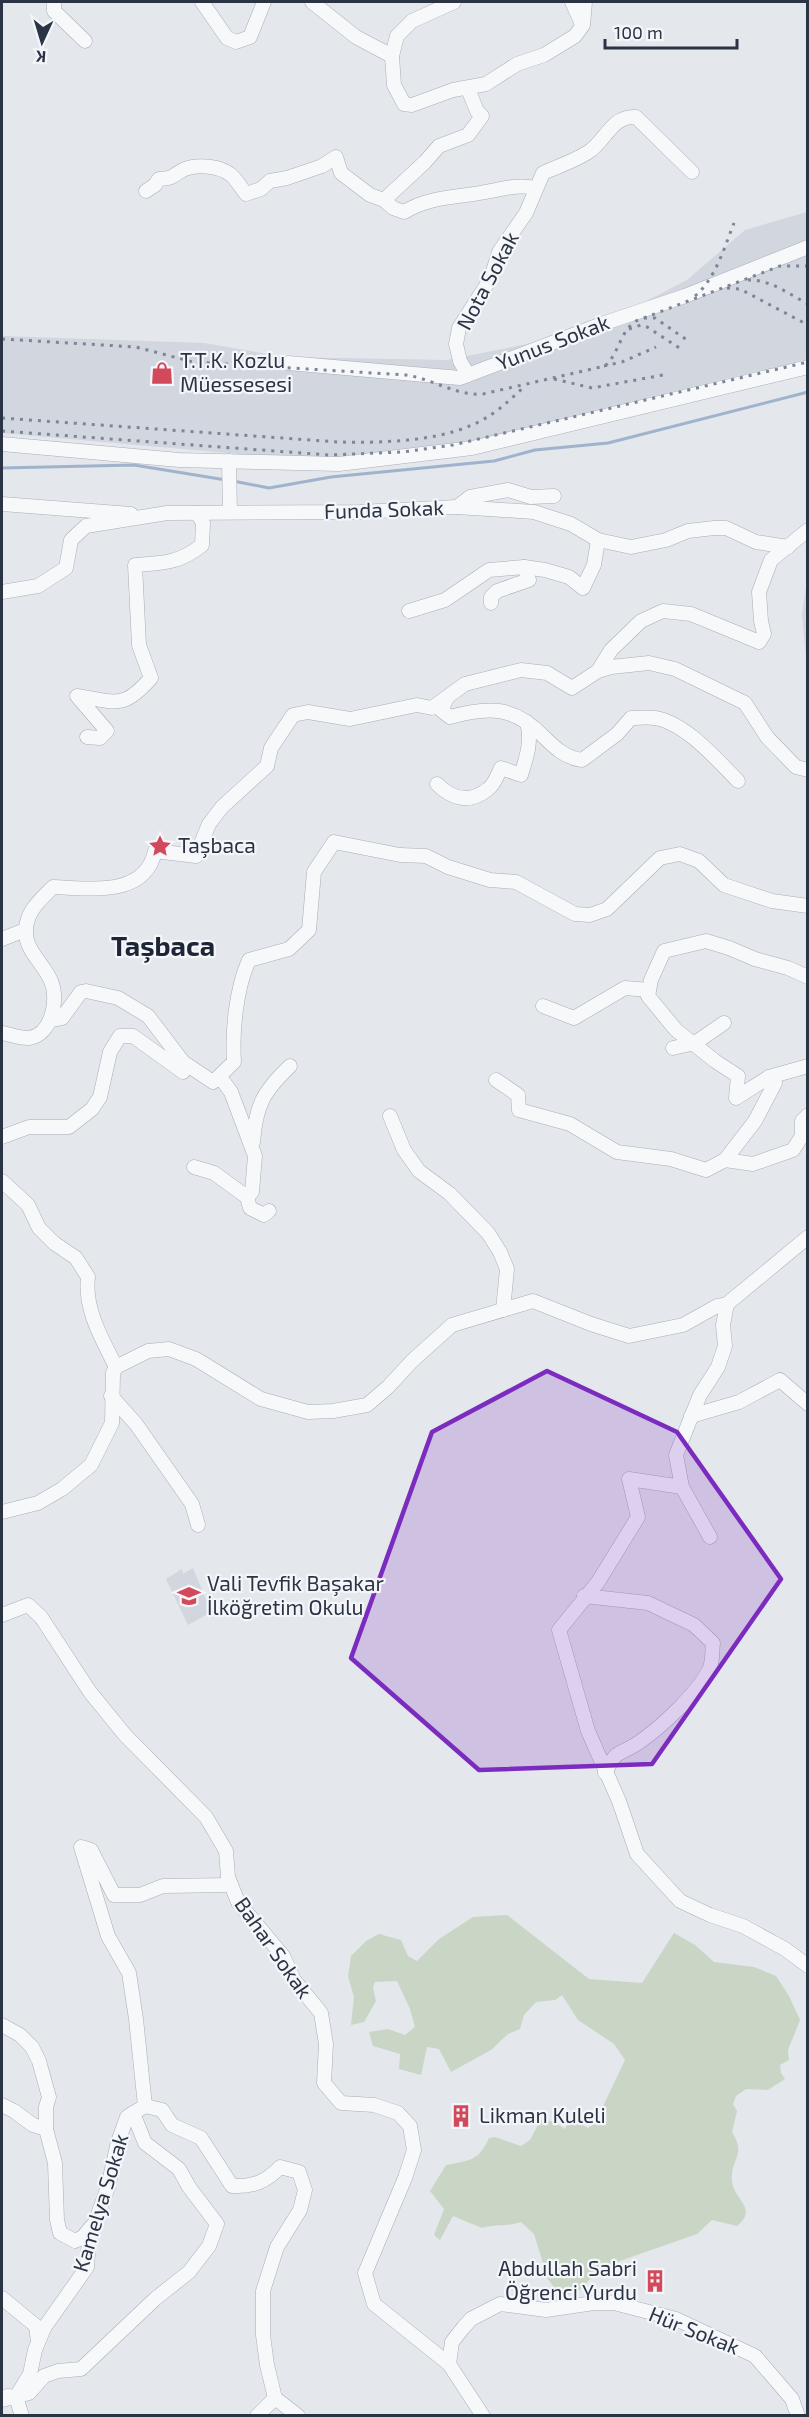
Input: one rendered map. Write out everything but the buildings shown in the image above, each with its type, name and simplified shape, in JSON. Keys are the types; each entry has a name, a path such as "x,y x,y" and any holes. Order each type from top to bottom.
{"street":[{"path":"54,2 54,11 85,41"},
{"path":"202,2 227,38 236,42 250,37 264,2"},
{"path":"312,2 356,37 392,56"},
{"path":"454,2 412,21 398,36 392,56 394,85 404,104 412,105 453,90 486,84 518,64 544,55 575,36 583,25 585,2"},
{"path":"572,2 583,25"},
{"path":"384,200 439,146 468,135 482,116 477,111 468,89"},
{"path":"146,191 155,185 159,178 173,178 184,170 197,166 220,169 232,176 246,194 261,189 270,181 322,166 336,157 341,173 370,195 404,212 417,204 438,198 483,193 519,185 535,188 543,173 591,150 612,125 629,116 636,117 692,172"},
{"name":"Nota Sokak","path":"468,375 460,361 456,345 459,328 491,278 499,252 526,213 535,188"},
{"name":"Yunus Sokak","path":"288,363 460,378 599,325 686,296 807,247"},
{"path":"2,444 180,460 230,474 339,464 472,448 807,367"},
{"path":"230,474 230,512"},
{"path":"457,507 470,497 508,489 531,497 554,496"},
{"path":"2,504 75,508 151,516"},
{"name":"Funda Sokak","path":"2,592 38,586 66,568 72,540 86,526 151,516 197,513 360,512 457,507 534,512 571,524 598,540 631,547 666,540 688,531 714,528 726,528 756,542 788,547"},
{"path":"87,737 100,738 107,730 77,696 121,702 138,693 151,678 140,645 135,565 170,562 189,556 202,545 203,523 197,513"},
{"path":"598,671 611,650 641,621 663,611 691,614 759,642 764,634 759,592 771,560 807,530"},
{"path":"409,611 437,604 474,582 489,570 524,567 545,570 569,577 584,588 594,565 598,540"},
{"path":"491,603 491,597 497,591 529,580 524,567"},
{"path":"437,604 441,608 451,609"},
{"path":"2,1033 28,1038 42,1031 51,1020 54,999 52,982 27,944 25,930 31,909 53,887 123,886 139,878 153,862 155,851 196,856 209,824 222,807 267,766 271,748 293,715 308,712 350,719 417,705 432,708 465,684 521,670 547,673 573,688 598,671 610,667 649,663 675,669 745,703 767,737 796,766 807,770"},
{"path":"447,698 441,710 450,717 471,711 499,709 526,722 554,748 572,759 582,760 616,734 632,718 656,718 677,727 706,749 738,781"},
{"path":"437,784 449,795 467,798 489,789 501,768 521,775 529,751 530,733 526,722"},
{"path":"216,1080 234,1062 232,1034 242,977 249,960 290,949 309,930 314,872 334,842 400,855 426,856 448,867 490,880 516,882 575,914 591,915 607,909 660,858 680,854 699,861 724,885 772,902 807,906"},
{"path":"2,939 25,930"},
{"path":"807,977 788,968 706,941 664,951 651,980 648,996 676,1030 738,1076 736,1098 769,1077 807,1066"},
{"path":"543,1006 574,1018 626,988 649,990"},
{"path":"51,1020 62,1018 81,992 86,991 118,998 148,1016 183,1062 216,1080 231,1092 255,1156 252,1192 247,1197"},
{"path":"673,1048 695,1043 724,1023"},
{"path":"2,1137 29,1127 69,1127 92,1109 99,1097 110,1052 120,1036 134,1036 184,1072 216,1080"},
{"path":"252,1147 255,1116 269,1086 290,1066"},
{"path":"496,1080 518,1095 519,1110 570,1124 616,1152 671,1159 706,1170 725,1160 755,1121 775,1083 769,1077"},
{"path":"725,1160 753,1164 793,1150 802,1136 802,1121 807,1115"},
{"path":"390,1116 404,1150 419,1171 450,1194 488,1233 500,1252 507,1269 503,1310"},
{"path":"194,1167 214,1173 247,1197 250,1208 264,1215 268,1211"},
{"path":"2,1181 28,1205 39,1227 54,1243 76,1258 88,1276 86,1294 99,1334 116,1367"},
{"path":"2,1512 38,1503 62,1489 91,1465 112,1423 111,1396 113,1373 116,1367 148,1351 170,1349 196,1359 261,1399 308,1412 333,1411 367,1405 452,1325 533,1301 629,1336 683,1325 717,1306 727,1304 807,1237"},
{"path":"710,1538 682,1487 676,1455 700,1395 718,1367 725,1346 723,1325 727,1304"},
{"path":"691,1416 739,1402 780,1380 807,1404"},
{"path":"111,1396 136,1424 192,1504 198,1525"},
{"path":"682,1487 629,1479 639,1517 598,1581 559,1630 588,1731 619,1802 637,1854 680,1901 742,1926 785,1949 807,1966"},
{"path":"584,1596 648,1603 694,1625 713,1643 710,1669 682,1704 637,1744 615,1754 605,1773"},
{"name":"Bahar Sokak","path":"2,1615 28,1605 41,1617 90,1692 111,1718 206,1817 226,1851 228,1877 238,1902 283,1956 294,1980 321,2013 326,2044 324,2082 341,2103 374,2105 398,2113 410,2126 414,2150 405,2178 365,2273 374,2304 449,2364 483,2415"},
{"path":"2,2400 29,2393 44,2376 58,2371 81,2369 155,2299 189,2272 209,2246 217,2224 189,2187 179,2169 145,2143 139,2109 136,2019 129,1972 108,1936 81,1847 91,1850 114,1895 140,1895 163,1886 231,1885"},
{"path":"2,2025 20,2035 32,2047 39,2061 49,2097 46,2107 46,2129 55,2163 57,2220 60,2233 75,2241 83,2237 94,2224"},
{"path":"2,2105 33,2125 46,2129"},
{"path":"139,2109 162,2110 172,2125 201,2138 232,2186 247,2187 267,2180 280,2167 299,2172 305,2190 300,2210 277,2247 263,2291 263,2336 275,2398 298,2415"},
{"name":"Kamelya Sokak","path":"16,2397 30,2374 44,2328 87,2267 89,2239 108,2187 118,2142 128,2117 139,2109"},
{"path":"2,2298 36,2326 39,2342"},
{"name":"Hür Sokak","path":"449,2364 452,2342 463,2328 471,2319 500,2304 546,2310 594,2303 614,2303 676,2319 755,2356 792,2399 798,2415"},
{"path":"2,2395 16,2397"},
{"path":"16,2397 22,2415"},
{"path":"257,2415 275,2398"}],"highlighted area":[{"path":"547,1371 677,1432 781,1579 652,1764 479,1770 351,1658 432,1432"}],"shaded area":[{"path":"807,212 807,359 436,449 342,463 2,433 2,336 204,343 285,357 447,360 587,332 687,280 745,230"},
{"path":"807,580 808,669 802,614"},
{"name":"Vali Tevfik Başakar İlköğretim Okulu","path":"193,1568 211,1612 188,1625 166,1579 182,1569 183,1574"}],"green space":[{"path":"507,1915 589,1979 642,1983 674,1933 695,1945 714,1962 754,1967 776,1976 789,1996 800,2020 788,2050 789,2060 780,2065 785,2079 768,2090 746,2089 736,2096 733,2104 737,2111 732,2132 738,2152 733,2167 732,2181 746,2214 737,2226 712,2220 697,2234 600,2268 579,2291 560,2296 548,2279 534,2234 521,2222 482,2228 453,2216 440,2240 434,2235 444,2209 430,2191 446,2165 477,2156 489,2138 495,2137 521,2146 530,2140 541,2119 554,2122 565,2129 567,2125 577,2122 588,2128 595,2123 625,2060 614,2044 578,2020 562,1995 555,2000 536,2002 524,2015 520,2029 508,2034 491,2050 451,2072 439,2049 427,2047 421,2075 399,2069 400,2054 373,2046 369,2032 388,2029 405,2035 415,2027 410,2009 397,1981 375,1982 373,1988 376,2001 364,2022 351,2025 354,1997 348,1976 351,1956 366,1941 379,1934 401,1940 408,1956 417,1961 439,1939 473,1917"}],"waterway":[{"path":"233,481 269,488 331,477 494,461 535,450 608,443 808,392"},
{"path":"2,468 134,465 226,480"}],"railway":[{"path":"695,296 714,272 734,223"},
{"path":"2,339 136,347 193,362 406,375 454,390 483,394 605,366 614,355 626,331 636,321 780,266 808,266"},
{"path":"748,280 764,282 808,304"},
{"path":"727,288 740,289 808,325"},
{"path":"644,318 655,318 687,340"},
{"path":"629,329 641,325 647,327 681,349"},
{"path":"604,366 622,362 656,347"},
{"path":"2,431 329,455 403,452 453,445 808,362"},
{"path":"554,379 592,388 663,375"},
{"path":"2,418 338,442 397,441 438,435 476,423 496,411 524,387"}],"place":[{"name":"T.T.K. Kozlu Müessesesi","path":"162,373"},
{"name":"Taşbaca","path":"160,846"},
{"name":"Vali Tevfik Başakar İlköğretim Okulu","path":"189,1596"},
{"name":"Likman Kuleli","path":"461,2116"},
{"name":"Abdullah Sabri Öğrenci Yurdu","path":"655,2281"}],"district":[{"name":"Taşbaca","path":"163,947"}]}
